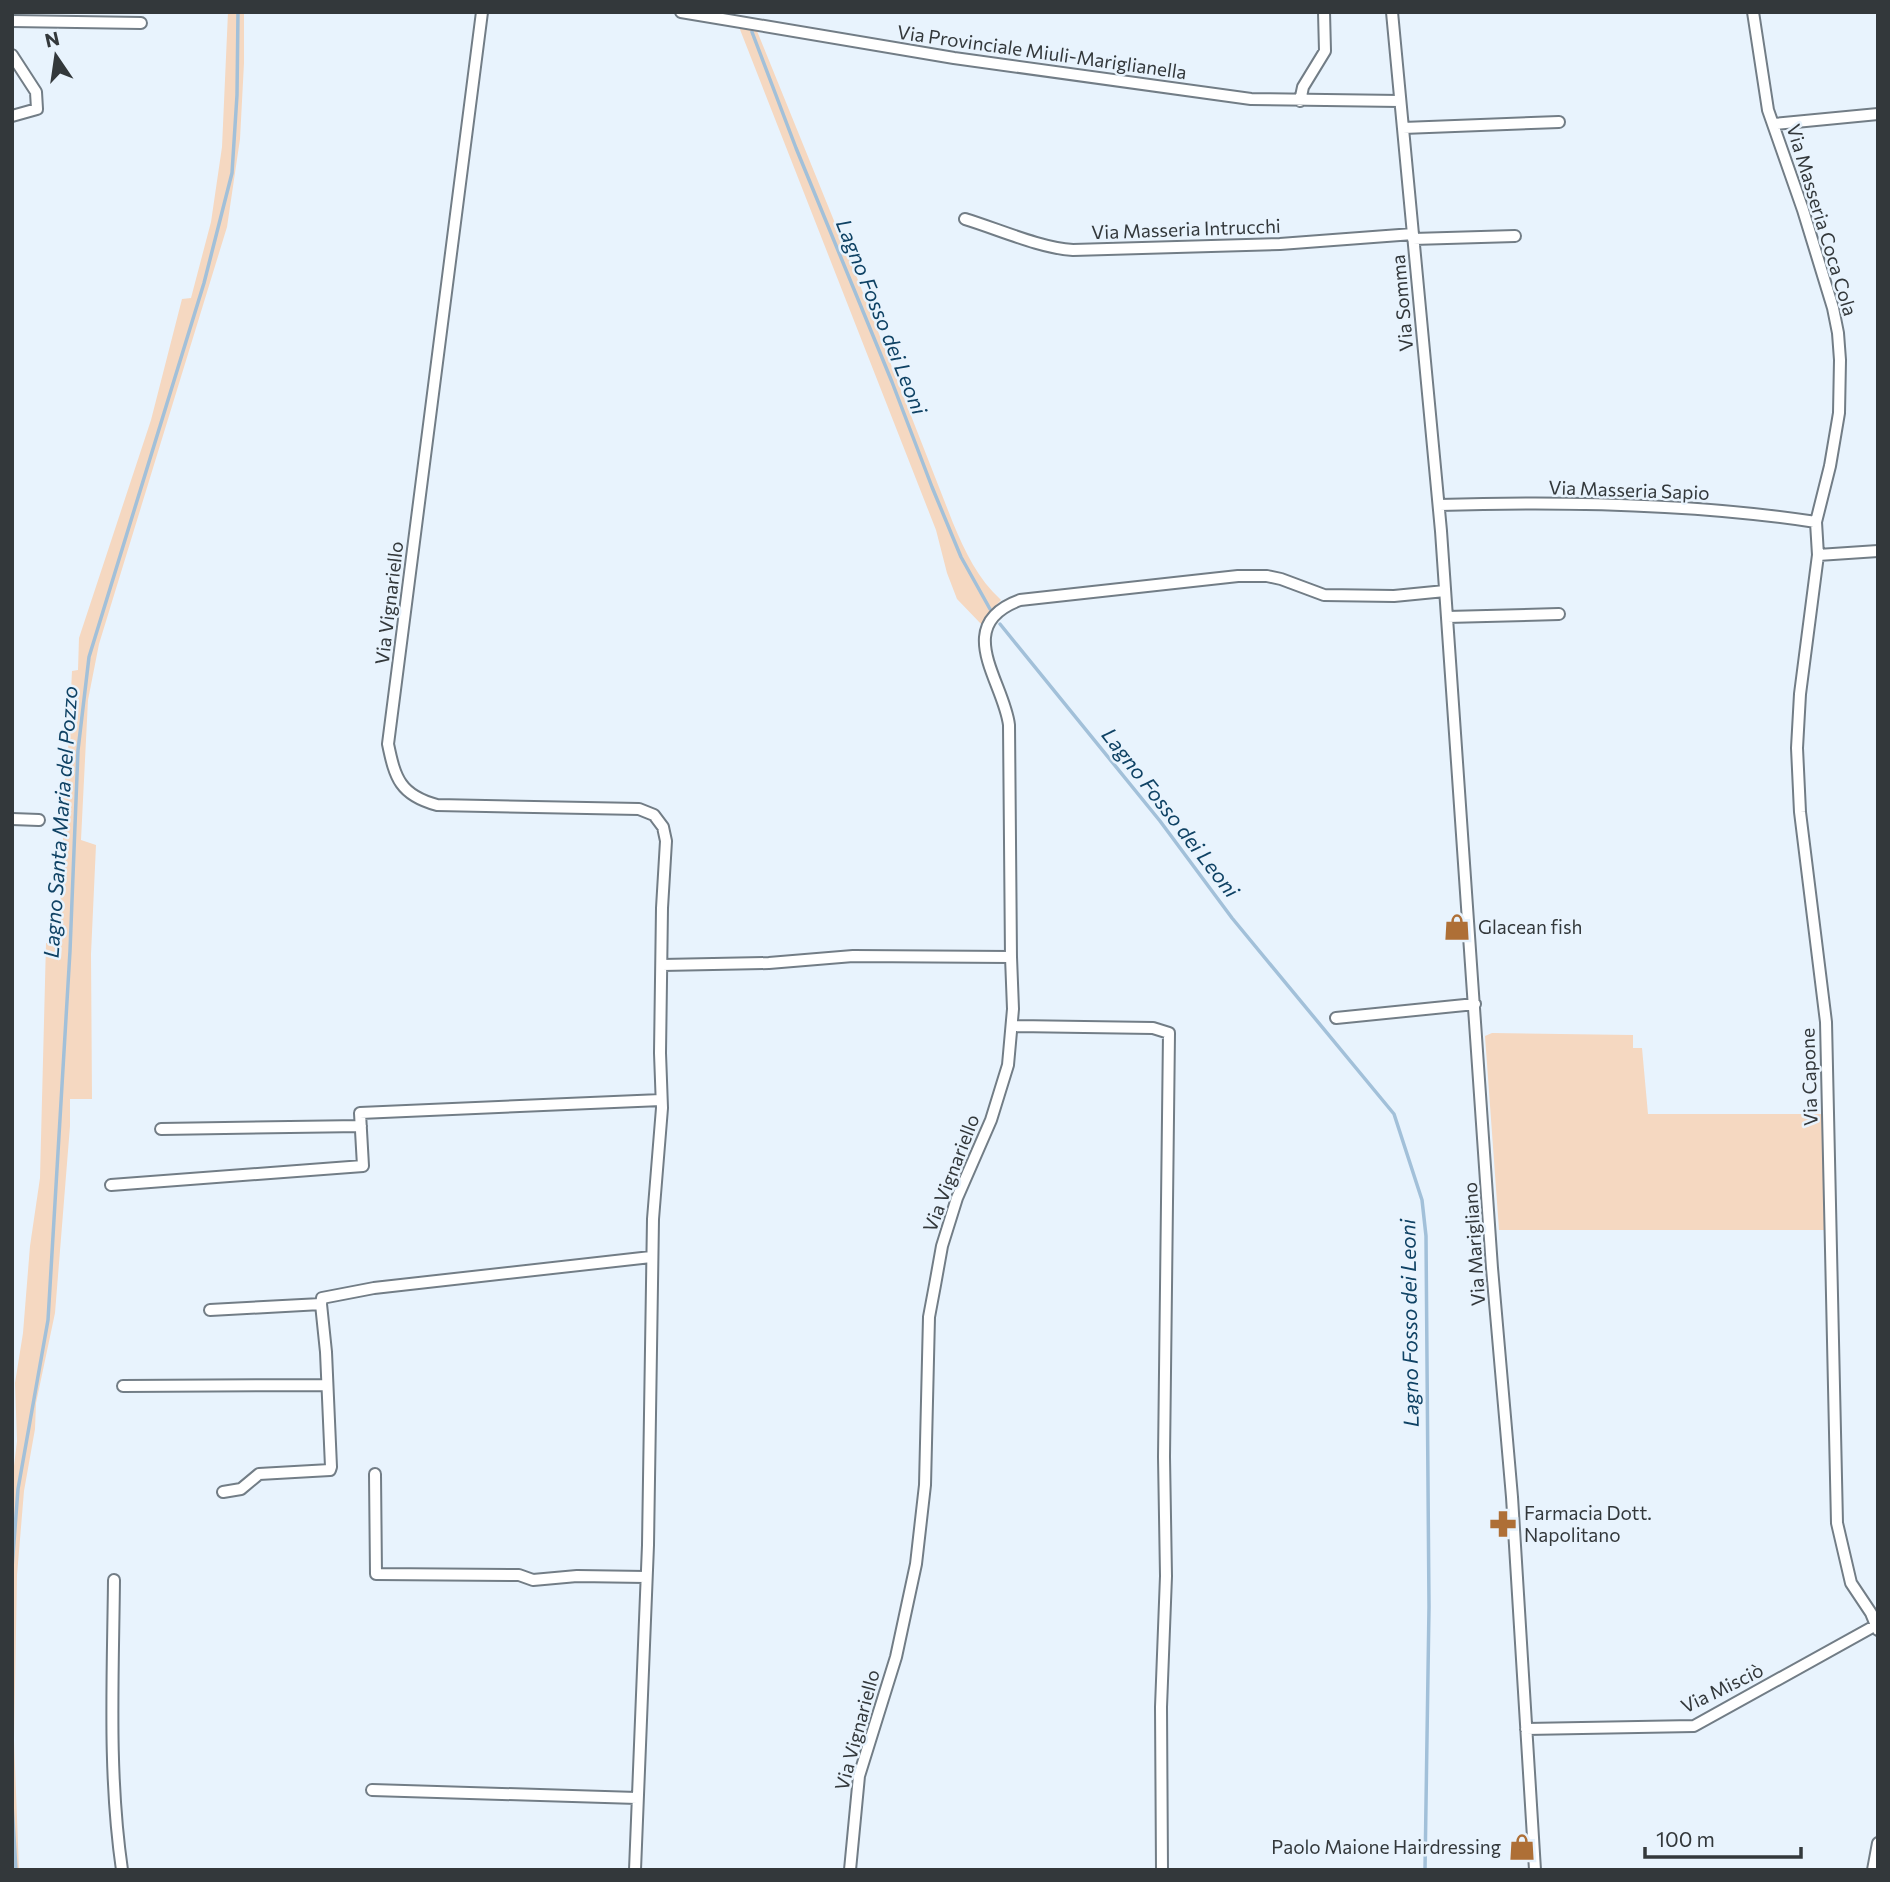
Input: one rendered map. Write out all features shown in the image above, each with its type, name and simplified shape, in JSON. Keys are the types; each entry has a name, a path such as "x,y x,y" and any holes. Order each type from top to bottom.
{"street":[{"name":"Via Vignariello","path":"482,12 388,744 396,776 406,790 420,801 436,806 639,809 654,815 663,827 666,841 661,1100 651,1256 651,1394 635,1870"},
{"name":"Via Provinciale Miuli-Mariglianella","path":"681,12 954,58 1251,99 1400,101"},
{"path":"1300,101 1303,87 1325,51 1324,12"},
{"name":"Via Somma","path":"1392,12 1445,591"},
{"name":"Via Masseria Coca Cola","path":"1753,12 1768,110 1819,261 1838,333 1839,413 1830,467 1816,522"},
{"path":"12,21 141,23"},
{"path":"12,55 36,92 37,102 35,111 12,116"},
{"path":"1774,124 1878,114"},
{"path":"1403,128 1559,122"},
{"name":"Via Masseria Intrucchi","path":"965,219 1062,249 1515,236"},
{"name":"Via Masseria Sapio","path":"1438,505 1602,504 1763,514 1816,522"},
{"name":"Via Capone","path":"1816,522 1818,555 1801,682 1797,748 1800,812 1826,1022 1837,1523 1851,1583 1877,1626"},
{"path":"1818,555 1878,551"},
{"name":"Via Vignariello","path":"850,1870 859,1776 896,1657 916,1564 925,1485 929,1317 942,1246 957,1198 1005,1079 1012,1026 1009,725 1004,700 989,670 985,655 984,644 991,623 998,613 1020,600 1220,578 1267,576 1324,595 1394,596 1445,591"},
{"name":"Via Marigliano","path":"1445,591 1492,1268 1512,1497 1535,1870"},
{"path":"1447,617 1559,614"},
{"path":"12,819 39,820"},
{"path":"662,965 769,963 853,956 1011,957"},
{"path":"1336,1018 1475,1003"},
{"path":"1012,1026 1153,1028 1168,1033 1164,1445 1166,1576 1161,1707 1162,1870"},
{"path":"111,1185 363,1166 360,1113 661,1100"},
{"path":"161,1129 361,1126"},
{"path":"223,1492 240,1489 259,1474 330,1470 322,1298 374,1288 651,1256"},
{"path":"210,1311 321,1304"},
{"path":"123,1386 326,1385"},
{"path":"375,1474 376,1574 519,1575 533,1580 577,1576 646,1577"},
{"path":"114,1580 113,1774 122,1870"},
{"name":"Via Misciò","path":"1526,1729 1694,1726 1877,1626"},
{"path":"372,1790 636,1798"},
{"path":"1873,1870 1878,1843"}],"shaded area":[{"path":"228,12 244,12 244,63 240,139 227,227 99,644 88,700 81,840 96,845 91,954 92,1099 70,1099 55,1313 36,1403 35,1429 24,1491 17,1575 14,1740 19,1870 12,1870 12,1483 17,1441 15,1383 40,1178 46,943 59,943 64,811 58,805 67,772 72,671 78,670 79,638 151,420 182,299 191,298 211,222 222,147"},
{"path":"739,27 757,31 967,555 1001,600 982,625 957,599 936,530"},
{"path":"1492,1033 1633,1035 1633,1048 1642,1048 1648,1114 1825,1114 1828,1230 1499,1230 1485,1036"}],"waterway":[{"name":"Lagno Santa Maria del Pozzo","path":"12,1568 18,1489 48,1320 70,951 78,750 89,657 204,283 232,173 238,12"},
{"name":"Lagno Fosso dei Leoni","path":"752,32 932,487 961,557 990,609"},
{"name":"Lagno Fosso dei Leoni","path":"1000,624 1160,821 1232,918 1394,1114 1422,1200 1426,1236 1429,1607 1425,1870"},
{"name":"Lagno Santa Maria del Pozzo","path":"12,1804 16,1870"}],"place":[{"name":"Glacean fish","path":"1457,927"},
{"name":"Farmacia Dott. Napolitano","path":"1503,1524"},
{"name":"Paolo Maione Hairdressing","path":"1522,1847"}]}
